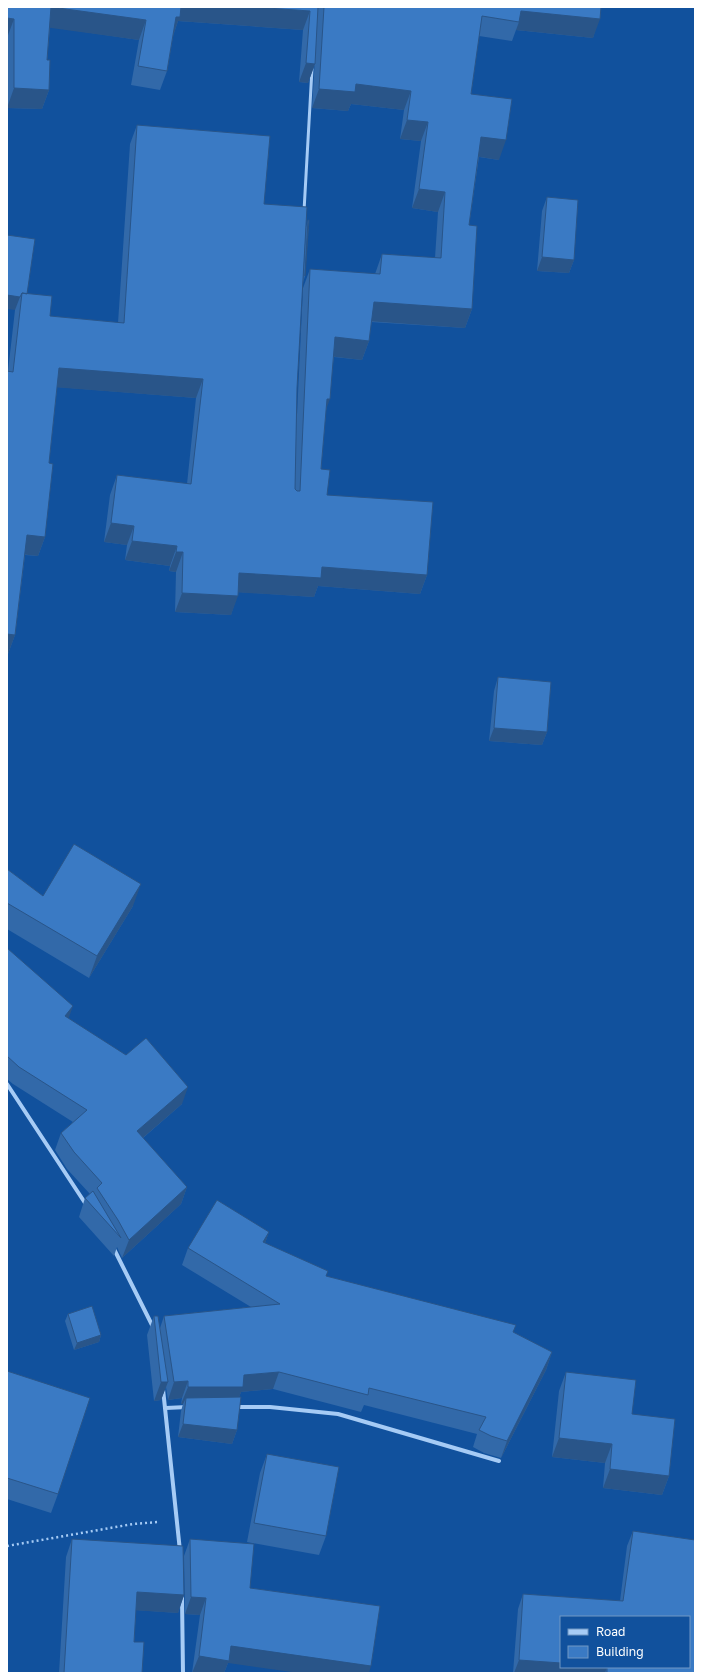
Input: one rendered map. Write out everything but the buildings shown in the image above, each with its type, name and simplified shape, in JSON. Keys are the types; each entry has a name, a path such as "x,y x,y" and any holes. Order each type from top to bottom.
{"street":[{"path":"7,1084 91,1212"},
{"path":"109,1239 153,1326 154,1334"},
{"path":"162,1385 166,1408 180,1555"},
{"path":"166,1408 196,1407"},
{"path":"233,1407 270,1407 338,1414 499,1461"},
{"path":"182,1593 183,1673"}],"lane":[{"path":"303,219 312,62"}],"path":[{"path":"7,1546 176,1518"}]}
